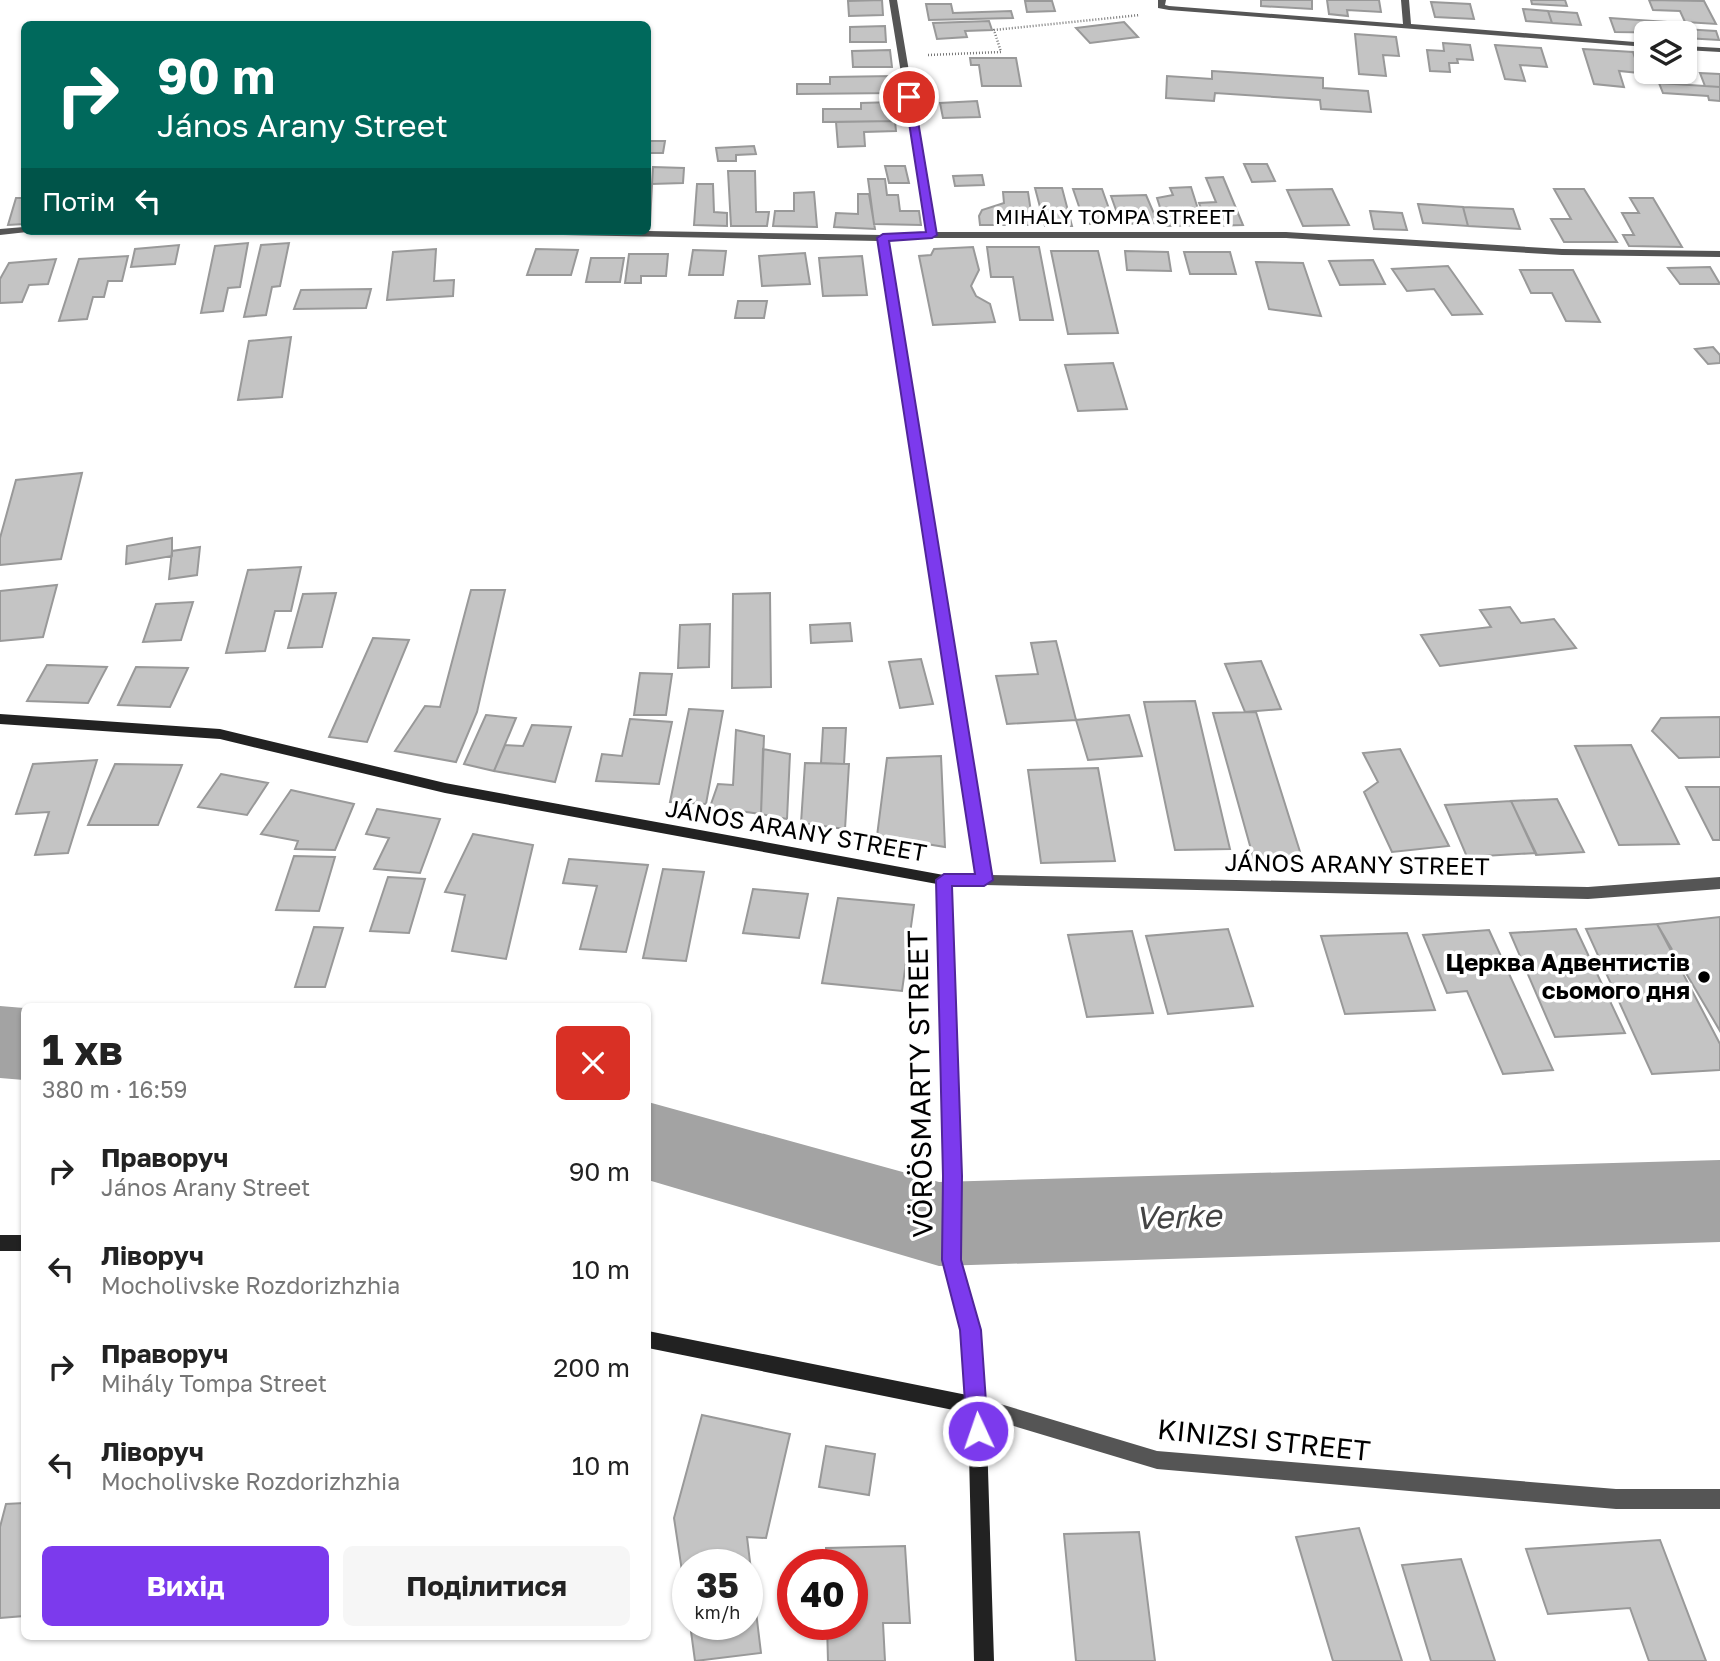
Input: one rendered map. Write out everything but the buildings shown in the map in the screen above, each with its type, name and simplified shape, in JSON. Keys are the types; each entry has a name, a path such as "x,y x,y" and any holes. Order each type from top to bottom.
{"street":[{"path":"893,0 932,235"},
{"path":"1162,0 1161,6 1169,8 1634,44"},
{"path":"1405,0 1407,27"},
{"path":"1697,49 1720,50"},
{"path":"0,232 21,230"},
{"name":"MIHÁLY TOMPA STREET","path":"651,234 883,238 932,235 1286,235 1563,252 1720,254"},
{"path":"883,238 984,880"},
{"name":"JÁNOS ARANY STREET","path":"0,719 220,734 445,788 944,880 1588,893 1720,883"},
{"name":"VÖRÖSMARTY STREET","path":"944,880 952,1176 951,1260 971,1330 977,1406 984,1661"},
{"path":"0,1243 21,1243"},
{"name":"KINIZSI STREET","path":"651,1341 977,1406 1157,1460 1616,1499 1720,1499"}],"path":[{"path":"902,56 1000,52 994,30 1120,19 1169,8"}],"waterway":[{"name":"Verke","path":"0,1042 21,1044"},
{"name":"Verke","path":"651,1142 939,1224 1720,1201"}],"place":[{"name":"Церква Адвентистів сьомого дня","path":"1704,977"}],"route":[{"path":"909,97 932,235 883,238 984,880 944,880 952,1176 951,1260 971,1330 978,1431"}]}
